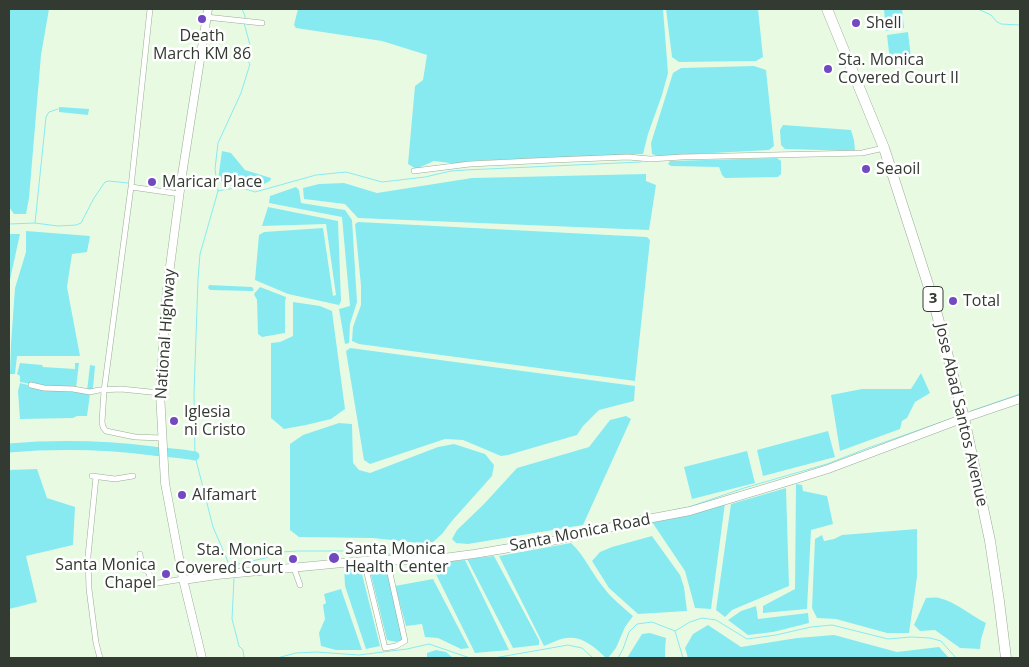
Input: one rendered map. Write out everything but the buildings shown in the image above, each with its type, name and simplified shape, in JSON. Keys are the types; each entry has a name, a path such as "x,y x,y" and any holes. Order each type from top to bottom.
{"highway":[{"name":"Jose Abad Santos Avenue","path":"827,9 884,148 934,303 964,418 990,540 1006,658"}],"street":[{"path":"150,9 131,187 104,389 102,422 106,431 135,437 162,438"},
{"path":"207,13 262,23"},
{"name":"National Highway","path":"202,658 183,580 164,474 160,393 167,289 207,13"},
{"path":"414,171 470,164 619,157 650,160 682,157 862,153 884,148"},
{"path":"131,187 180,194"},
{"path":"31,385 90,392 104,389 121,389 160,393"},
{"name":"Santa Monica Road","path":"183,580 233,573 364,561 428,560 557,540 690,511 828,469 1020,399"},
{"path":"100,658 96,643 89,589 88,556 94,476 119,478 133,476"},
{"path":"140,554 142,569 149,572 152,584 183,580"},
{"path":"364,561 385,648 396,646 405,641 387,560"},
{"path":"294,568 300,585"}],"water":[{"path":"9,9 49,9 41,55 26,214 14,214 9,207"},
{"path":"298,9 663,9 668,73 643,154 469,161 458,164 434,161 416,169 408,164 415,86 423,80 427,55 382,41 296,28 294,25"},
{"path":"666,9 758,9 763,57 756,61 679,62 672,57"},
{"path":"884,9 902,9 904,28 886,31"},
{"path":"908,32 911,58 890,61 887,35"},
{"path":"754,66 766,70 774,146 769,150 658,156 652,154 651,143 673,73 681,68"},
{"path":"59,107 89,109 88,115 59,112"},
{"path":"783,125 851,130 855,151 785,149 781,145 780,130"},
{"path":"222,151 231,153 245,170 271,178 270,181 260,186 220,181 218,179"},
{"path":"777,158 781,161 781,174 778,177 725,178 719,167 671,166 668,164 670,161"},
{"path":"646,174 646,181 656,185 649,230 358,218 345,204 304,199 303,188 319,184 344,183 377,193 472,178"},
{"path":"296,187 299,190 301,203 345,210 352,220 357,302 350,324 349,343 345,344 339,309 350,306 342,217 269,203 270,196"},
{"path":"268,207 338,221 341,301 339,305 288,294 255,280 259,235 264,232 323,228 333,296 336,295 326,224 262,226"},
{"path":"358,222 647,237 650,240 635,381 359,344 352,341 353,327 361,305 355,224"},
{"path":"26,231 90,236 87,252 72,254 67,287 80,356 17,356 15,374 10,374 15,288 26,252"},
{"path":"9,234 20,234 9,284"},
{"path":"209,285 252,287 254,290 210,290 208,288"},
{"path":"260,287 286,297 285,333 262,337 258,334 257,300 254,294"},
{"path":"293,302 320,306 332,311 345,409 331,419 284,429 271,418 271,343 280,342 293,336"},
{"path":"350,348 635,386 634,401 599,410 577,435 508,455 501,456 463,440 445,439 370,464 364,460 346,351"},
{"path":"20,363 75,369 75,363 79,363 76,388 42,386 20,382 20,376 17,374"},
{"path":"90,365 95,366 93,388 91,391 87,391"},
{"path":"921,373 930,393 915,402 907,418 902,421 900,429 840,451 831,395 862,389 911,389"},
{"path":"20,383 44,389 90,394 87,416 20,419 18,391"},
{"path":"626,416 631,419 583,525 468,544 456,543 452,539 457,530 517,468 589,447 610,420"},
{"path":"339,423 352,424 353,463 359,470 370,473 438,447 454,444 485,454 494,465 492,476 433,542 419,543 373,538 299,537 290,530 290,444 303,435"},
{"path":"828,431 835,457 763,476 757,450"},
{"path":"747,451 755,483 692,499 684,467"},
{"path":"37,469 47,498 75,507 73,545 26,556 37,602 9,609 9,470"},
{"path":"796,484 802,485 803,491 827,496 833,524 811,530 807,609 763,613 763,606 795,589"},
{"path":"786,488 789,586 732,610 725,617 716,610 731,504"},
{"path":"725,503 711,609 695,608 685,571 652,522"},
{"path":"917,529 917,577 909,633 887,633 836,619 817,618 812,608 815,539 822,535 824,541 842,535"},
{"path":"652,536 680,575 684,587 687,611 638,614 609,588 592,561 600,552 612,547"},
{"path":"571,543 607,592 633,616 625,627 616,648 608,658 588,644 573,638 562,639 544,646 499,556"},
{"path":"494,556 539,640 539,645 513,648 467,559"},
{"path":"465,560 509,650 475,653 430,562"},
{"path":"368,563 383,563 386,566 404,640 396,642 387,640"},
{"path":"344,567 357,567 361,570 380,646 366,649 345,586"},
{"path":"433,579 469,648 461,649 438,638 425,637 422,624 406,626 395,586"},
{"path":"341,589 362,650 336,650 321,646 319,633 325,619 323,605 326,603 324,594"},
{"path":"926,598 937,598 957,605 986,623 980,649 960,648 935,630 920,631 914,625"},
{"path":"756,606 758,619 808,613 809,623 773,632 748,635 728,620 741,611"},
{"path":"708,625 741,647 797,638 834,635 897,652 939,647 949,658 688,658 685,648 693,634"},
{"path":"650,633 666,638 665,658 627,658 642,634"},
{"path":"436,650 446,652 453,658 427,658 427,653"}],"waterway":[{"path":"242,9 245,20"},
{"path":"978,9 991,15 1001,24 1020,25"},
{"path":"232,571 213,527 195,456 194,394 200,254 218,191 215,169 218,143 241,93 250,64 247,60 250,45 244,23"},
{"path":"35,223 46,117 49,112 58,109"},
{"path":"218,191 237,188 255,192 316,175 346,172 382,182 425,177 451,171 641,162"},
{"path":"9,224 76,225 81,223 105,182 128,183"},
{"path":"971,411 1020,394"},
{"path":"674,510 827,464 953,418"},
{"path":"9,448 99,446 195,456"},
{"path":"503,545 543,539"},
{"path":"230,566 265,558 280,552 298,551 439,555"},
{"path":"234,578 232,619 244,658"},
{"path":"675,631 690,622 702,618 716,620 747,639 832,625 888,639 930,638 941,641 956,658"},
{"path":"618,658 629,632 637,624 652,622 675,631 683,658"},
{"path":"277,658 296,653 316,652 359,655 407,649 429,644 470,658"},
{"path":"494,658 568,645 582,648 593,658"}],"place":[{"name":"Death March KM 86","path":"202,19"},
{"name":"Shell","path":"856,23"},
{"name":"Sta. Monica Covered Court II","path":"828,69"},
{"name":"Seaoil","path":"866,169"},
{"name":"Maricar Place","path":"152,182"},
{"name":"Total","path":"953,301"},
{"name":"Iglesia ni Cristo","path":"174,421"},
{"name":"Alfamart","path":"182,495"},
{"name":"Santa Monica Health Center","path":"334,558"},
{"name":"Sta. Monica Covered Court","path":"293,559"},
{"name":"Santa Monica Chapel","path":"166,574"}]}
